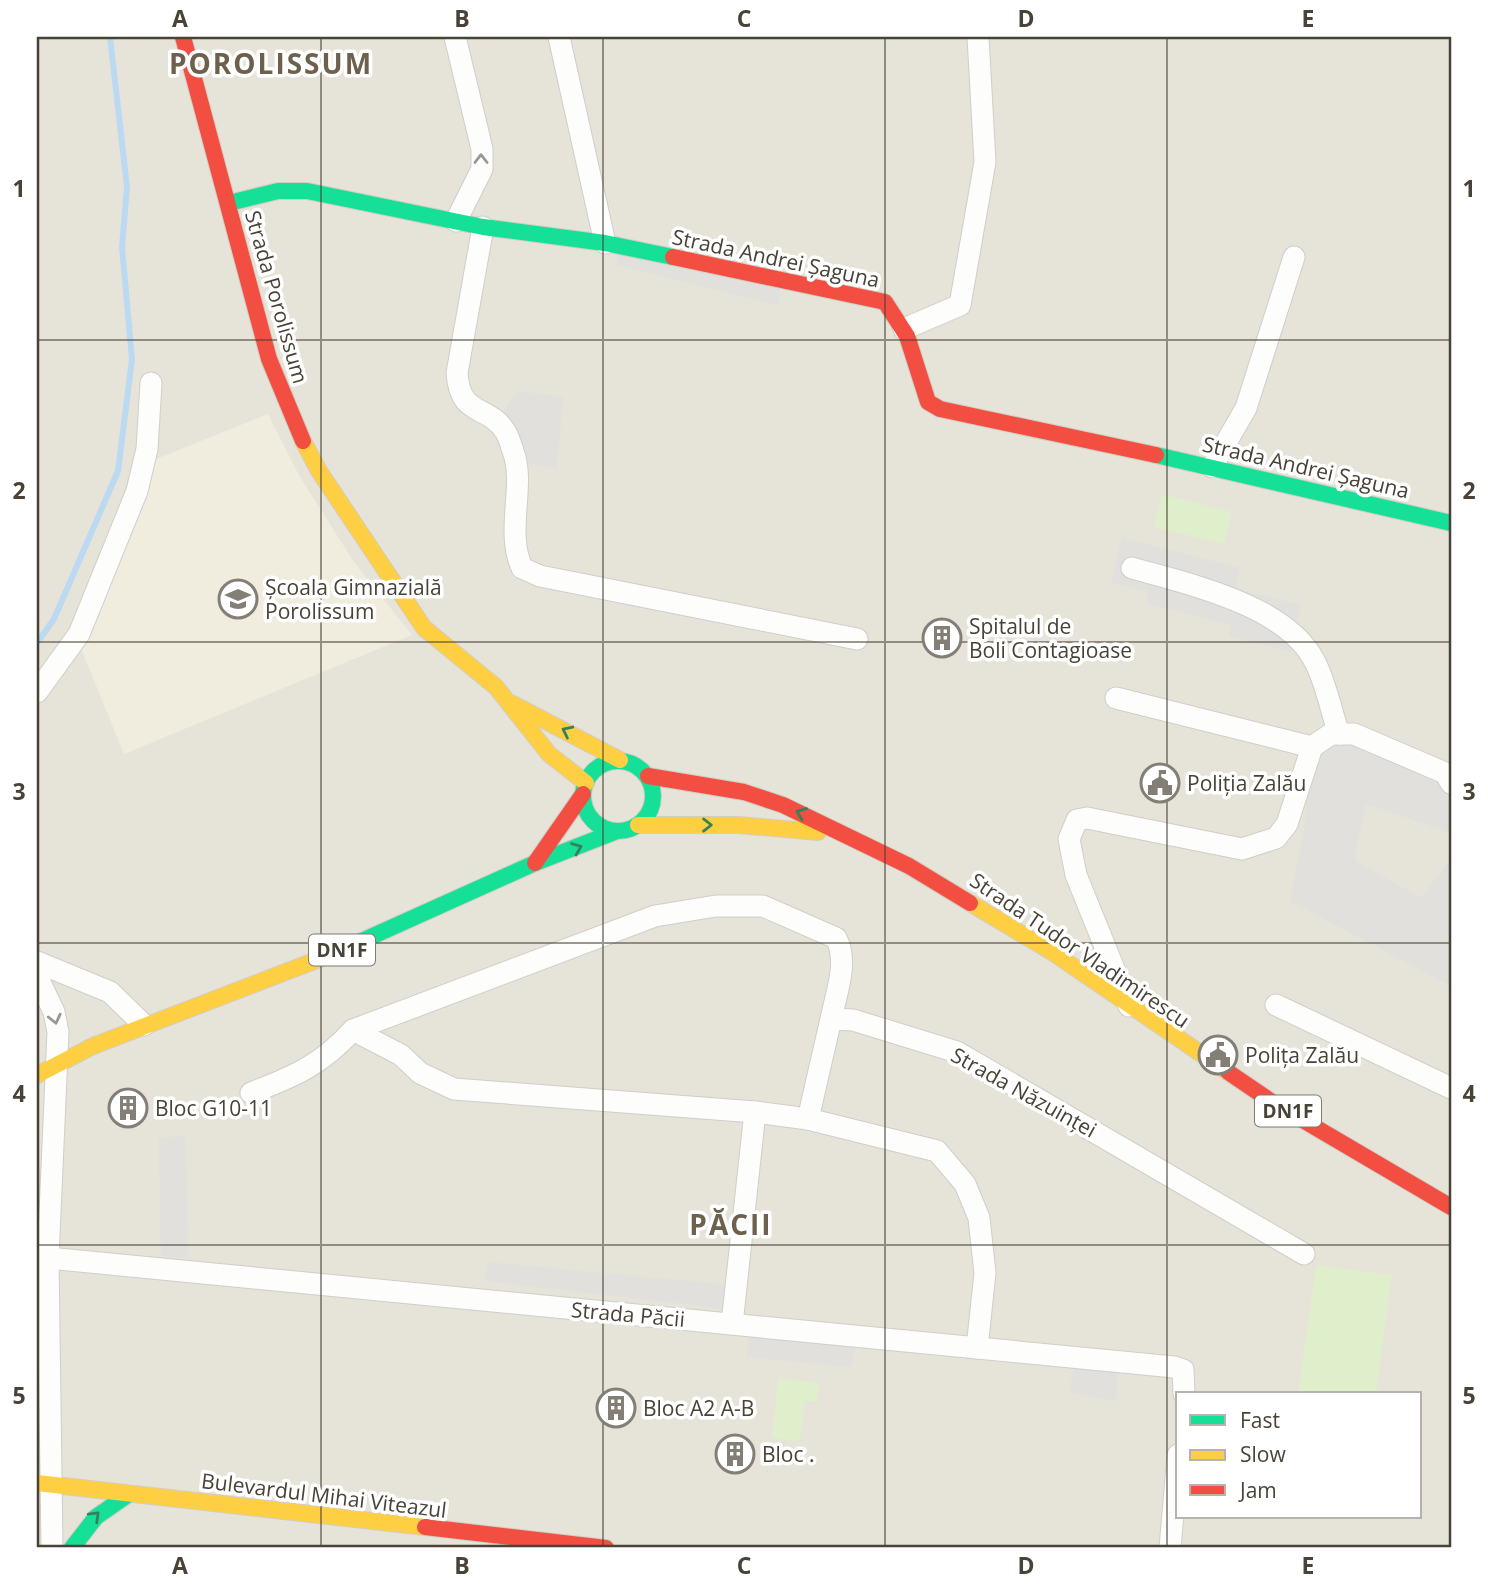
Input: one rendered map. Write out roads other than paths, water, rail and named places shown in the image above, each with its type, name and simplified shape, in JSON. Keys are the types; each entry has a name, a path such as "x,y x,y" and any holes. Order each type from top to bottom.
{"main road":[{"name":"Strada Porolissum","path":"183,37 269,359 293,421 319,471 424,628 476,669 512,704 549,754 584,789"},
{"name":"Strada Andrei Șaguna","path":"229,202 278,191 307,191 483,227 606,243 884,302 895,312 904,329 928,402 940,409 1212,467 1451,523"},
{"name":"Strada Porolissum","path":"512,704 620,760"},
{"name":"DN1F","path":"620,760 631,762 648,776"},
{"path":"535,863 599,766 620,760"},
{"path":"638,825 652,808 654,797 648,776"},
{"name":"Strada Tudor Vladimirescu","path":"648,776 744,792 803,813 939,882 999,918 1272,1101 1451,1207"},
{"path":"584,789 585,805 597,823 617,831"},
{"name":"DN1F","path":"37,1075 144,1025 352,946 535,863 638,825"},
{"name":"Strada Tudor Vladimirescu","path":"638,825 764,826 815,831 862,842"},
{"name":"Bulevardul Mihai Viteazul","path":"44,1483 606,1548"},
{"path":"72,1548 86,1524 104,1507 129,1493"}],"street":[{"path":"455,37 482,149 482,169 456,221"},
{"path":"559,37 606,243"},
{"path":"904,329 960,305 985,162 978,37"},
{"path":"483,227 457,373 458,389 464,400 505,430 515,456 515,553 522,568 553,579 857,639"},
{"path":"1212,467 1246,408 1293,257"},
{"path":"37,692 79,634 137,491 147,449 151,383"},
{"path":"1132,568 1217,592 1289,630 1315,661 1339,734"},
{"path":"1116,698 1312,747"},
{"path":"1130,1007 1076,875 1069,839 1077,820 1087,818 1242,849 1276,838 1287,824 1312,747 1331,734 1354,734 1445,773 1451,783"},
{"path":"251,1093 302,1073 331,1055 353,1030 655,916 716,906 763,906 836,938 842,949 831,1018 808,1119"},
{"path":"37,962 110,992 144,1025"},
{"path":"37,976 54,1012 58,1032 48,1258 44,1483 52,1548"},
{"path":"1276,1005 1451,1088"},
{"name":"Strada Năzuinței","path":"831,1018 853,1020 957,1052 1304,1254"},
{"path":"353,1030 401,1055 420,1073 454,1089 755,1112 808,1119 937,1151 965,1184 979,1218 985,1273 976,1348"},
{"path":"732,1324 755,1112"},
{"name":"Strada Păcii","path":"48,1258 1174,1367 1183,1370 1184,1392"},
{"path":"1170,1548 1176,1478"}],"waterway":[{"path":"37,643 54,619 118,471 132,359 122,247 127,187 110,37"}],"place":[{"name":"Școala Gimnazială Porolissum","path":"238,599"},
{"name":"Spitalul de Boli Contagioase","path":"942,638"},
{"name":"Poliția Zalău","path":"1160,783"},
{"name":"Polița Zalău","path":"1218,1055"},
{"name":"Bloc G10-11","path":"128,1108"},
{"name":"Bloc A2 A-B","path":"616,1408"},
{"name":"Bloc .","path":"735,1454"}],"district":[{"name":"POROLISSUM","path":"271,63"},
{"name":"PĂCII","path":"731,1224"}]}
